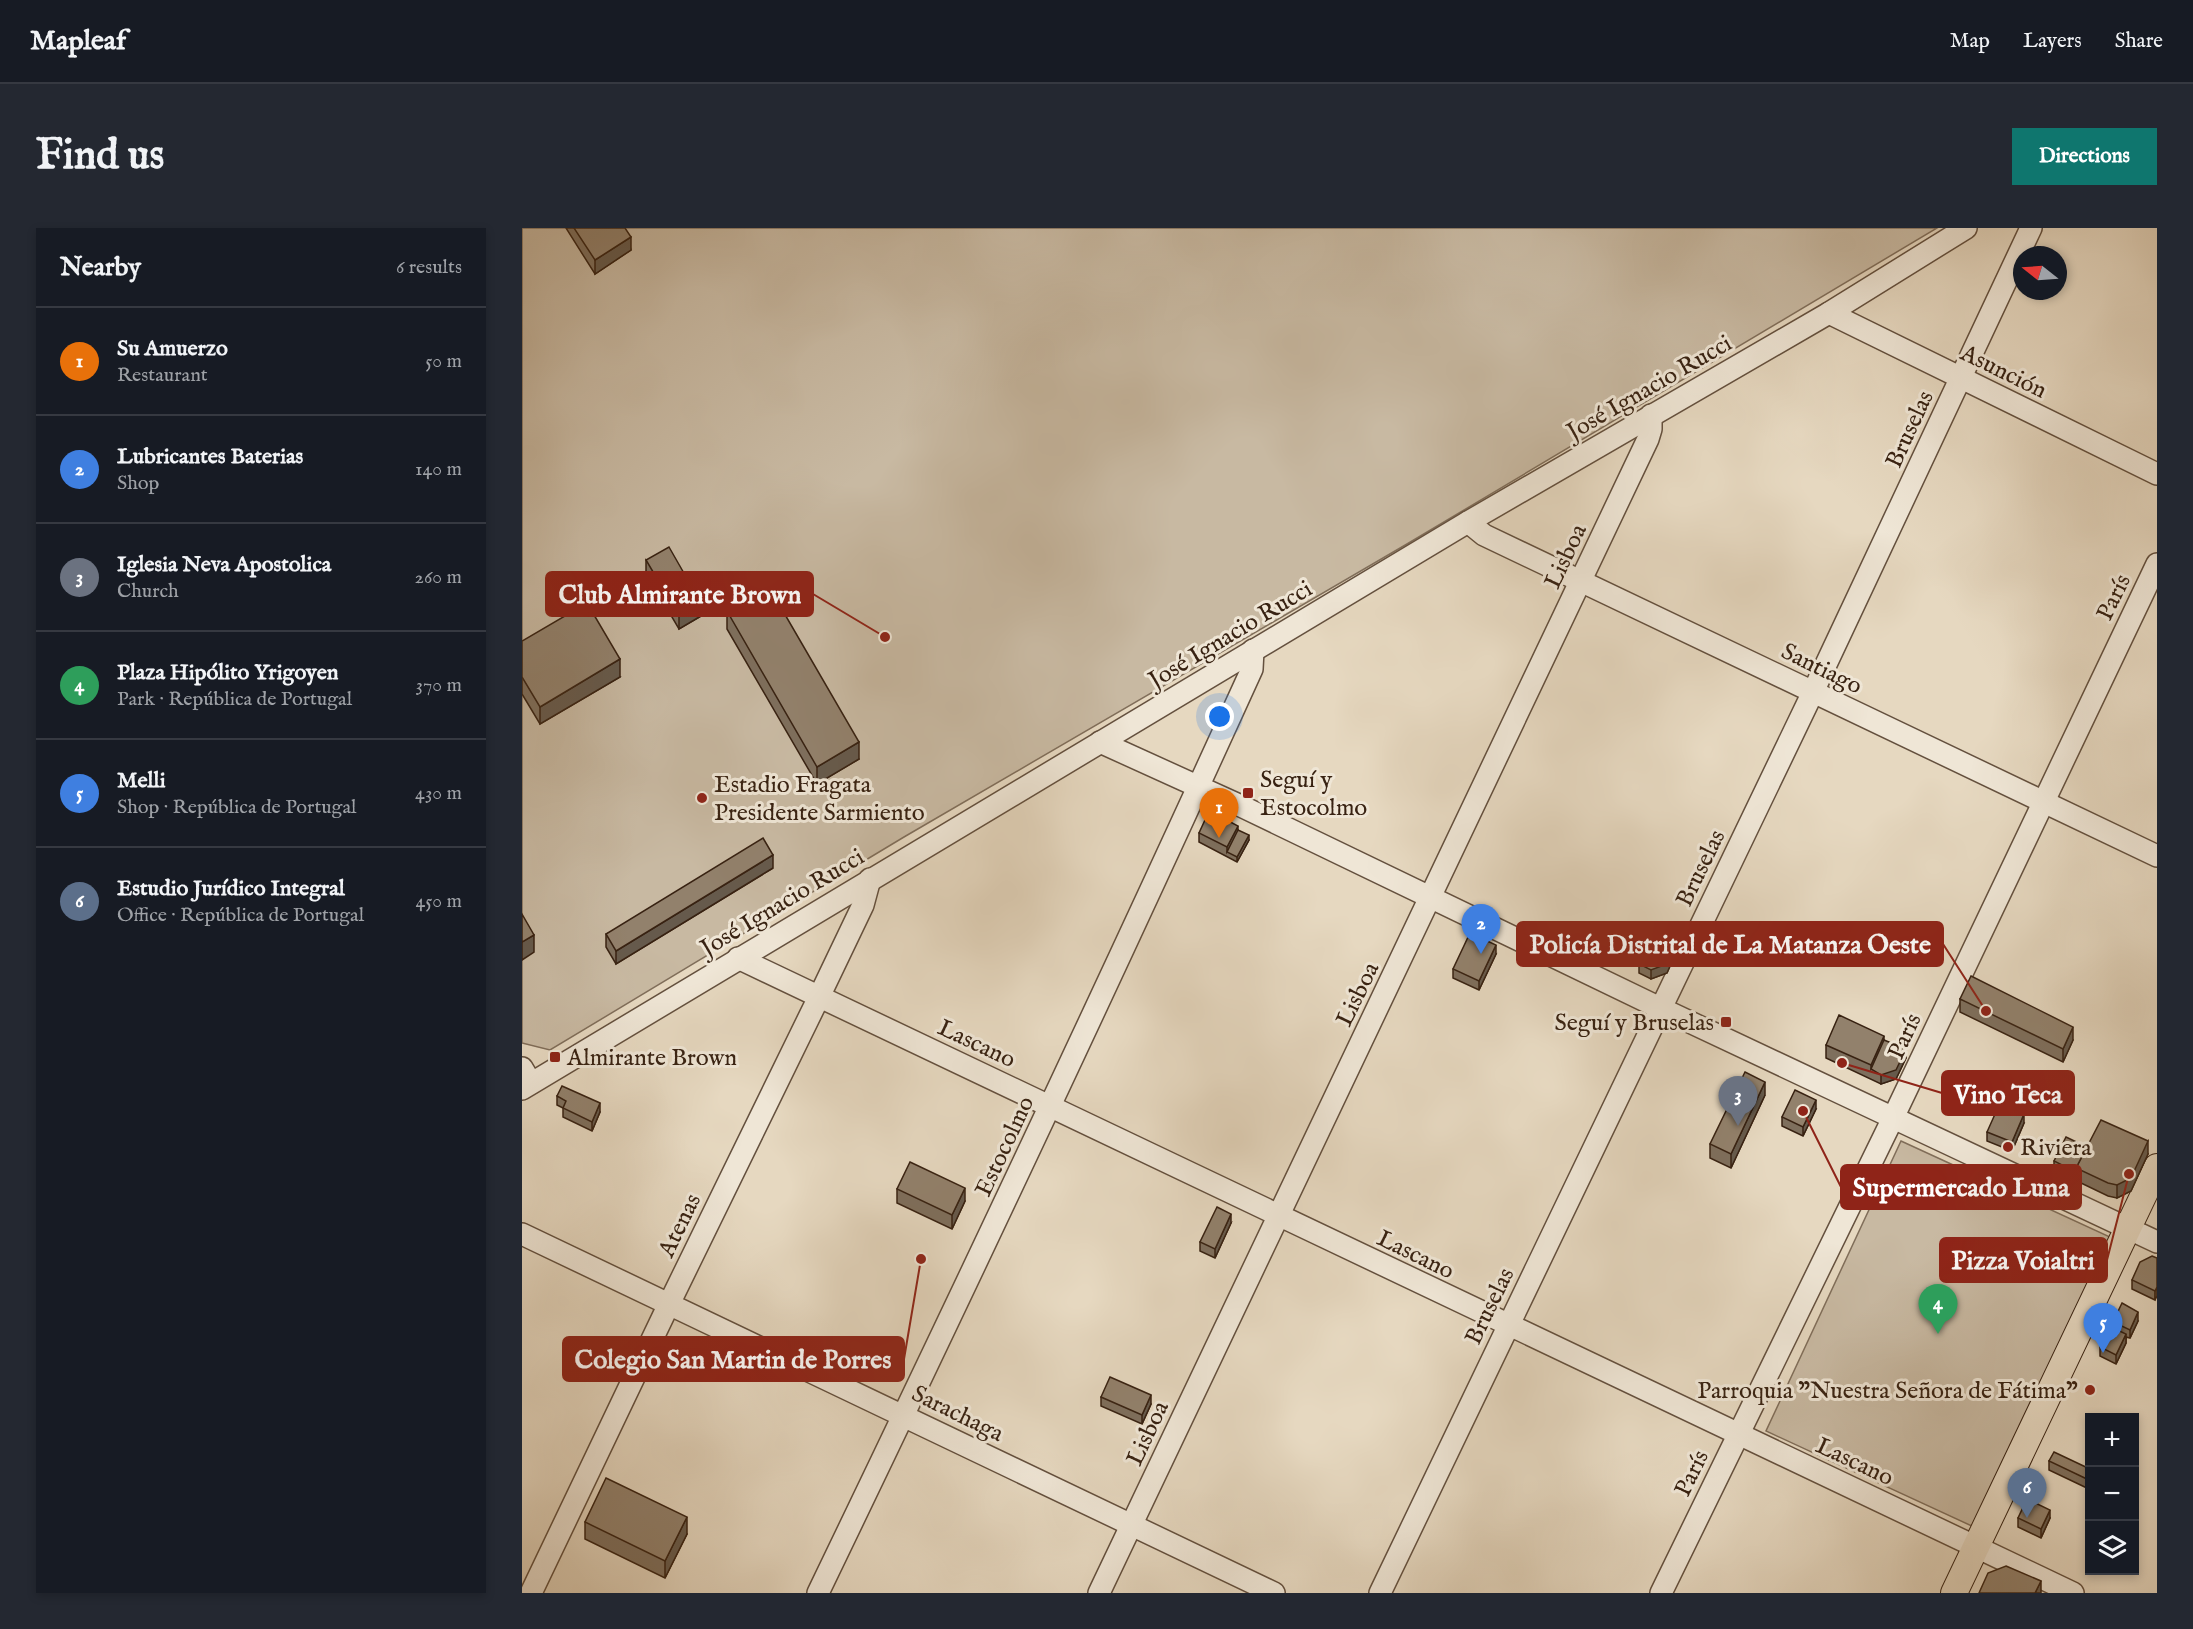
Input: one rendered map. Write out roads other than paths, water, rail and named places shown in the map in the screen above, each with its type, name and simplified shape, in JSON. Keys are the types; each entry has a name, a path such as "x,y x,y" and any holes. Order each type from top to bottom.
{"main road":[{"path":"1954,1593 2157,1167"}],"street":[{"name":"José Ignacio Rucci","path":"525,1080 738,958 1467,522 1829,313 1966,228"},
{"name":"Bruselas","path":"1380,1593 1813,692 2031,228"},
{"name":"Asunción","path":"1829,313 2157,474"},
{"name":"Lisboa","path":"1100,1593 1648,439 1651,415"},
{"name":"Santiago","path":"1467,522 1484,535 2157,856"},
{"name":"París","path":"1661,1593 1893,1118 2157,564"},
{"name":"Estocolmo","path":"818,1593 1051,1106 1199,786 1252,669 1253,650"},
{"path":"1100,742 1199,786 1660,1008 2157,1242"},
{"name":"Atenas","path":"531,1593 863,905 870,879"},
{"name":"Lascano","path":"738,958 2073,1593"},
{"name":"Sarachaga","path":"522,1234 1274,1593"}],"place":[{"name":"Club Almirante Brown","path":"885,637"},
{"name":"Seguí y Estocolmo","path":"1248,793"},
{"name":"Estadio Fragata Presidente Sarmiento","path":"702,798"},
{"name":"Su Amuerzo","path":"1219,838"},
{"name":"Lubricantes Baterias","path":"1481,954"},
{"name":"Policía Distrital de La Matanza Oeste","path":"1986,1011"},
{"name":"Seguí y Bruselas","path":"1726,1022"},
{"name":"Almirante Brown","path":"555,1057"},
{"name":"Vino Teca","path":"1842,1063"},
{"name":"Supermercado Luna","path":"1803,1111"},
{"name":"Iglesia Neva Apostolica","path":"1738,1126"},
{"name":"Riviera","path":"2008,1147"},
{"name":"Pizza Voialtri","path":"2129,1174"},
{"name":"Colegio San Martin de Porres","path":"921,1259"},
{"name":"Plaza Hipólito Yrigoyen","path":"1938,1334"},
{"name":"Melli","path":"2103,1353"},
{"name":"Parroquia \"Nuestra Señora de Fátima\"","path":"2090,1390"},
{"name":"Estudio Jurídico Integral","path":"2027,1518"}]}
